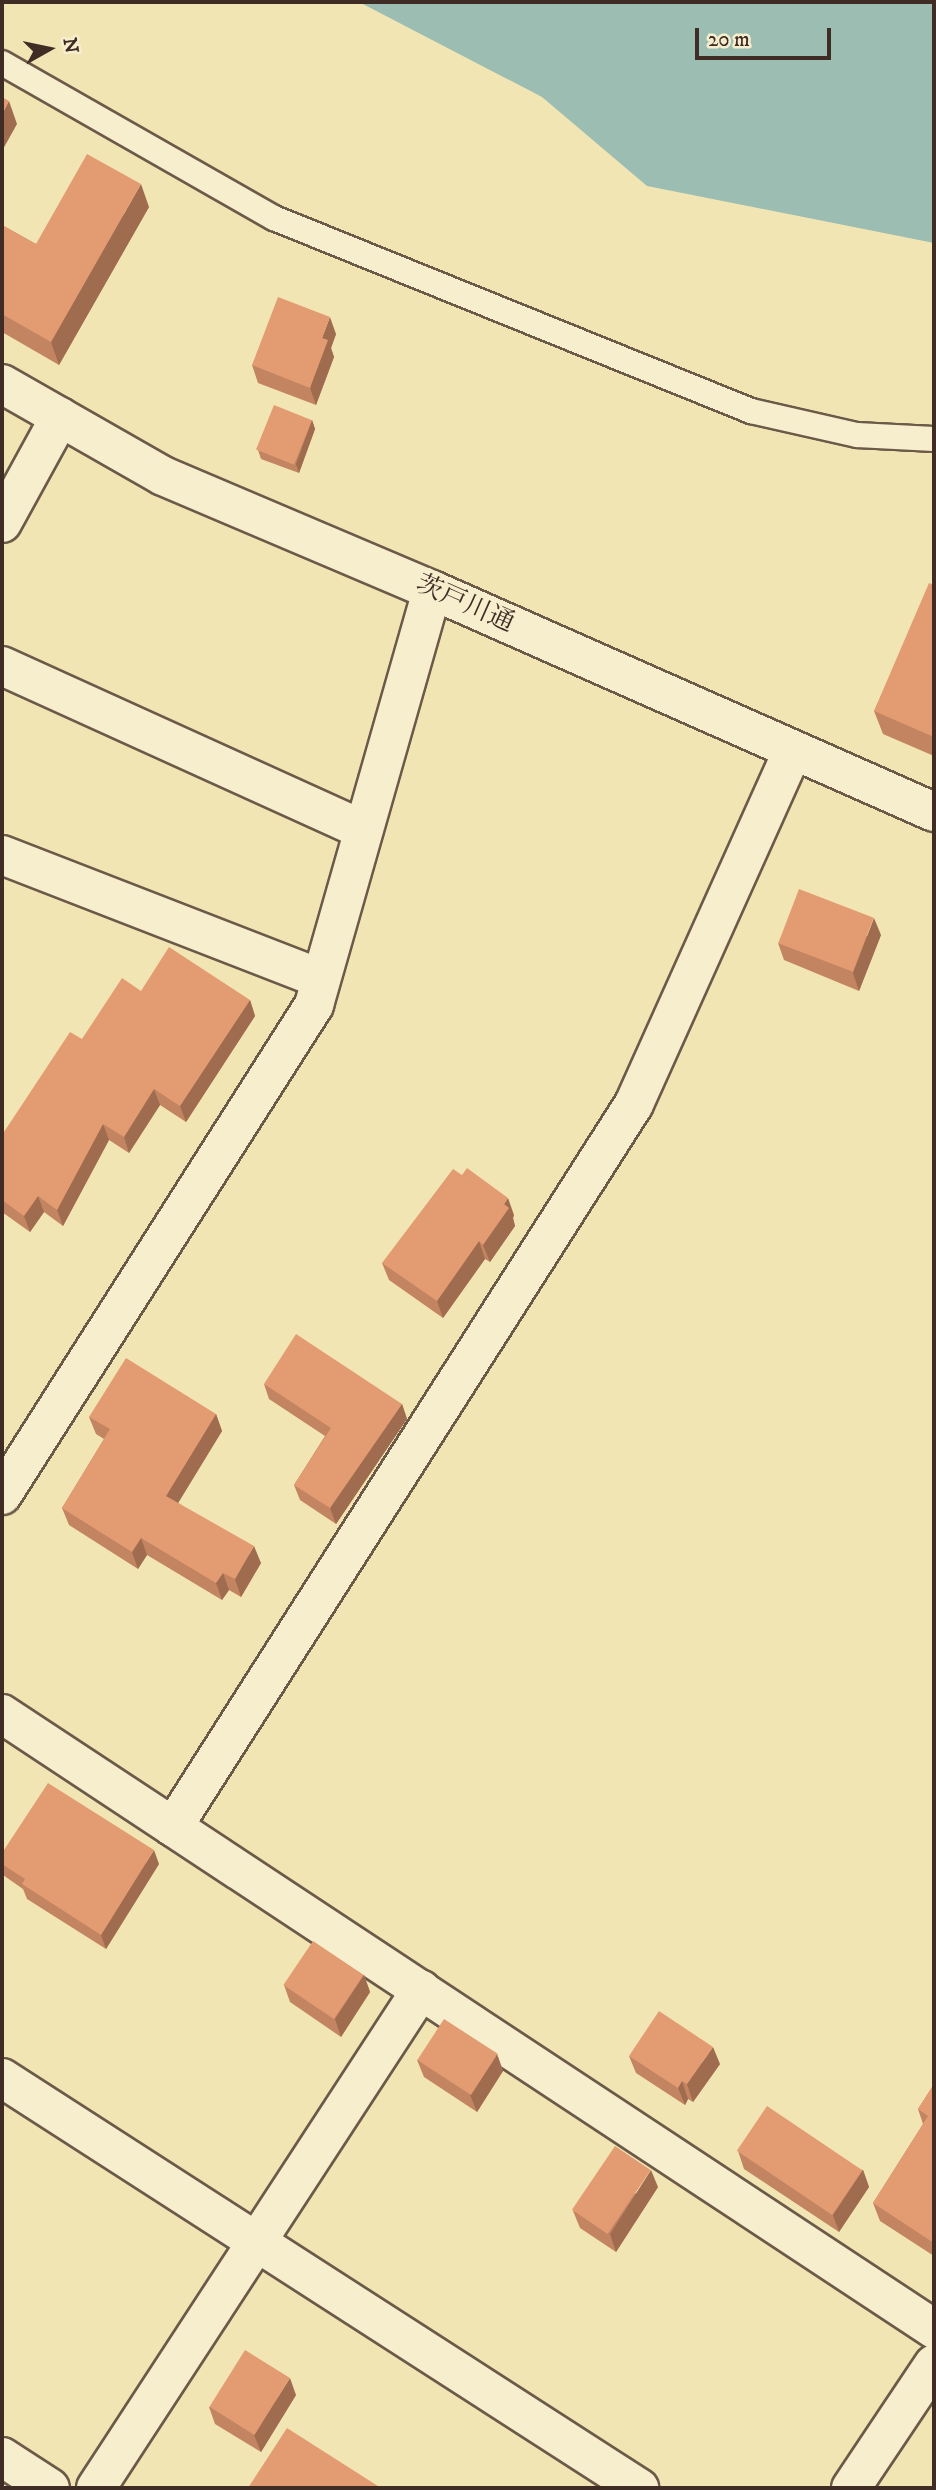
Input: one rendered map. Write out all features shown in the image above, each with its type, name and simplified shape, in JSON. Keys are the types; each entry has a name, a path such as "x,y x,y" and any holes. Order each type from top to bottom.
{"street":[{"name":"茨戸川通","path":"2,384 163,476 432,590 934,812"},
{"path":"2,523 60,417"},
{"path":"2,1495 314,1005 432,590"},
{"path":"2,666 363,830"},
{"path":"173,1827 634,1104 793,750"},
{"path":"2,855 321,979"},
{"path":"2,1714 934,2329"},
{"path":"96,2488 421,1990"},
{"path":"2,2078 639,2488"},
{"path":"851,2488 934,2364"},
{"path":"2,2457 50,2488"}],"lane":[{"path":"2,64 274,218 751,411 857,435 934,439"}],"water":[{"path":"359,2 934,2 934,243 647,186 542,97"}],"building":[{"path":"2,97 9,101 2,114"},
{"path":"87,154 141,184 51,342 2,314 2,225 36,244"},
{"path":"278,297 330,317 322,338 328,340 310,388 252,365"},
{"path":"274,405 312,420 294,465 256,450"},
{"path":"929,583 934,585 934,737 874,711"},
{"path":"799,889 874,918 853,972 778,943"},
{"path":"169,947 250,1000 180,1106 154,1089 124,1137 103,1124 57,1210 38,1196 24,1216 2,1200 2,1135 70,1032 82,1039 122,978 141,991"},
{"path":"467,1168 508,1198 504,1204 509,1208 483,1245 479,1241 437,1301 382,1263 453,1169 462,1175"},
{"path":"296,1334 402,1404 330,1508 294,1485 331,1428 264,1384"},
{"path":"126,1358 216,1414 166,1496 254,1546 235,1579 223,1573 216,1583 141,1538 132,1552 62,1508 110,1429 89,1417"},
{"path":"48,1783 154,1850 101,1935 22,1884 25,1879 2,1864 2,1853"},
{"path":"313,1941 364,1975 334,2019 283,1985"},
{"path":"659,2011 713,2047 687,2084 682,2081 678,2088 629,2056"},
{"path":"444,2019 498,2054 471,2095 417,2060"},
{"path":"934,2084 934,2243 873,2203 928,2116 918,2109"},
{"path":"767,2106 862,2170 832,2215 737,2151"},
{"path":"615,2146 651,2170 608,2234 572,2210"},
{"path":"245,2350 290,2378 254,2435 209,2407"},
{"path":"287,2428 381,2488 248,2488"}]}
